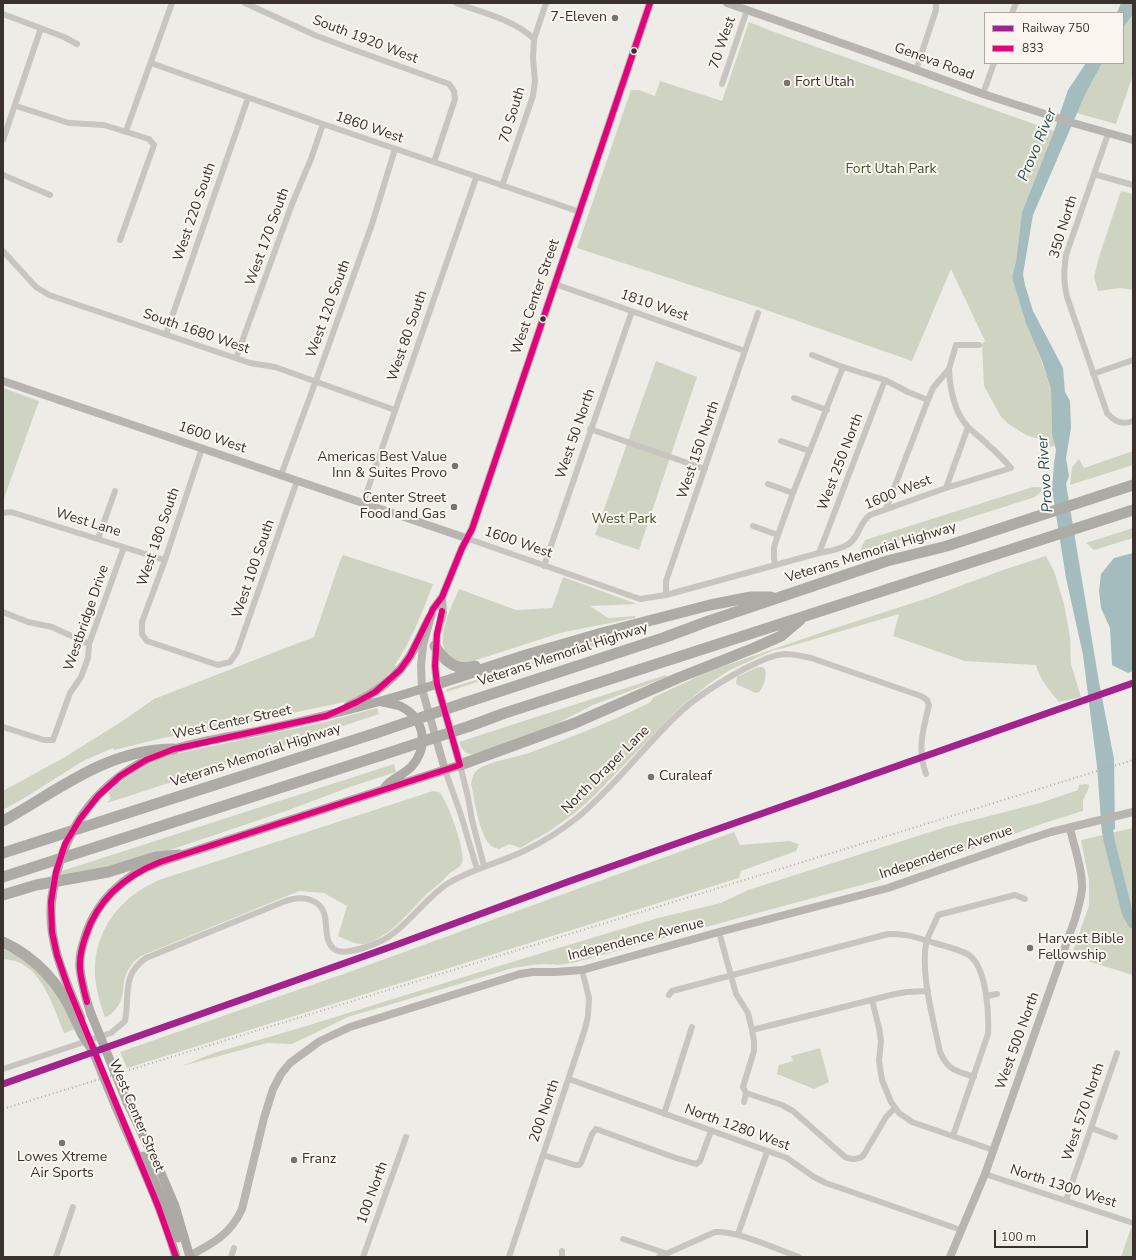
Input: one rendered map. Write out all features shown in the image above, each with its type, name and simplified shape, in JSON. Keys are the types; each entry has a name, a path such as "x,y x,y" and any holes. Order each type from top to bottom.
{"highway":[{"name":"Veterans Memorial Highway","path":"3,853 376,733 657,640 887,561 947,546 1133,485"},
{"path":"3,877 382,755 505,713 805,615 1133,510"},
{"path":"437,684 581,638 710,605 751,597 782,597"},
{"path":"460,765 575,723 678,678 754,648 781,636 805,615"},
{"path":"436,646 444,658 453,666 464,668 483,665 492,666"},
{"path":"3,821 82,774 103,764 124,756 148,751 174,750"},
{"path":"3,895 36,885 108,872 156,857 179,856"},
{"path":"3,942 22,952 45,971 60,989 78,1019 82,1034 93,1050"}],"main road":[{"path":"326,716 366,697 379,689 392,678 410,656 430,617"},
{"name":"West Center Street","path":"78,1019 55,950 51,924 54,879 64,847 84,811 113,781 148,759 174,750 326,716 380,702 437,684"},
{"path":"380,702 398,706 409,712 418,723 423,739 420,753 413,765 382,789"},
{"name":"West Center Street","path":"189,1257 174,1206 161,1173 127,1102 91,1014 84,992 80,968 82,945 95,913 110,893 133,874 150,865 460,765"},
{"name":"West Center Street","path":"93,1050 168,1230 176,1257"},
{"path":"120,1116 143,1155 176,1230 182,1251 189,1257"}],"street":[{"path":"126,131 172,3"},
{"name":"South 1920 West","path":"245,3 317,36 445,82 452,87 455,99 434,162"},
{"path":"456,3 517,26 534,39"},
{"name":"70 South","path":"502,186 533,96 535,81 533,59 534,39 546,3"},
{"name":"West Center Street","path":"477,869 460,812 445,770 422,689 421,666 423,645 433,609 442,597 466,538 472,529 650,3"},
{"name":"Geneva Road","path":"727,3 983,94 1086,128 1133,140"},
{"path":"916,70 936,10 936,3"},
{"name":"70 West","path":"722,84 747,10"},
{"path":"3,14 64,37 77,44"},
{"path":"3,140 16,106 41,28"},
{"name":"1860 West","path":"151,63 395,150 580,212"},
{"path":"983,94 994,64"},
{"name":"West 220 South","path":"166,334 248,98"},
{"path":"16,106 69,123 104,125 126,131 149,139 154,145 120,240"},
{"name":"West 170 South","path":"236,358 323,124"},
{"name":"350 North","path":"1108,134 1066,255 1063,273 1067,297 1107,413 1113,420 1122,423 1133,421"},
{"name":"West 120 South","path":"281,475 316,382 372,224 395,150"},
{"path":"1094,174 1133,185"},
{"path":"3,175 50,195"},
{"name":"West 80 South","path":"363,503 476,178"},
{"name":"South 1680 West","path":"3,252 36,287 49,295 250,363 275,368 395,410"},
{"name":"1810 West","path":"555,284 745,351"},
{"name":"West 50 North","path":"544,566 590,429 632,311"},
{"name":"West 150 North","path":"666,595 666,581 758,313"},
{"path":"946,488 968,427 955,404 950,386 949,369 956,345 979,345"},
{"path":"812,355 843,367 885,380 928,400"},
{"path":"1093,374 1133,360"},
{"path":"775,565 774,547 778,535 843,367"},
{"path":"886,509 933,388 949,369"},
{"name":"West 250 North","path":"819,553 885,380"},
{"name":"1600 West","path":"5,381 640,599 666,595 819,553 843,548 849,545 853,540 866,517 946,488 1011,468 991,447 968,427"},
{"path":"794,398 827,410"},
{"path":"590,429 705,469"},
{"path":"781,441 810,451"},
{"name":"West 180 South","path":"142,634 142,622 165,560 202,448"},
{"name":"West 100 South","path":"142,634 147,641 218,666 230,662 237,652 297,481"},
{"path":"768,484 793,493"},
{"path":"98,539 115,491"},
{"name":"West Lane","path":"3,513 11,512 165,560"},
{"path":"753,526 778,535"},
{"name":"Westbridge Drive","path":"3,727 44,740 52,740 70,693 81,677 88,658 90,644 124,547"},
{"name":"West Center Street","path":"442,597 442,613 438,628 436,646 435,666 437,684 460,765 484,866"},
{"path":"3,612 28,622 52,627 90,644"},
{"name":"North Draper Lane","path":"3,1069 111,1033 125,1021 130,977 140,962 146,958 283,902 302,898 312,900 317,903 322,908 324,913 329,941 338,952 354,950 381,941 404,923 440,889 458,877 524,851 564,828 599,797 676,716 720,682 758,662 771,657 784,654 794,654 811,658 921,696 927,700 929,704 921,747 922,762 926,774"},
{"name":"Independence Avenue","path":"189,1257 217,1241 237,1220 242,1209 264,1118 273,1089 281,1074 290,1063 320,1041 350,1027 520,974 582,970 719,932 888,888 1051,832 1132,813"},
{"name":"West 500 North","path":"950,1257 985,1174 1080,902 1082,887 1081,873 1070,828"},
{"path":"974,1077 953,1070 944,1060 940,1052 924,963 927,941 938,915 1015,895 1025,899"},
{"path":"719,932 736,994 748,1013 754,1040 754,1051 743,1087 746,1093 744,1102"},
{"path":"669,995 672,991 888,934 908,934 964,953 970,956 979,967 986,996 989,1020 988,1034 953,1136"},
{"name":"200 North","path":"509,1257 585,1029 588,1016 589,998 582,970"},
{"path":"752,1030 894,994 928,991"},
{"path":"986,996 997,994"},
{"path":"872,1000 881,1042 879,1061 882,1080 895,1108 905,1118 912,1122 993,1150"},
{"path":"664,1114 692,1027"},
{"name":"West 570 North","path":"1066,1200 1117,1053"},
{"name":"North 1280 West","path":"569,1079 787,1158 814,1177 826,1183 961,1230"},
{"path":"746,1093 782,1105 793,1111 845,1157 853,1160 859,1159 863,1156 886,1117 895,1108"},
{"path":"1091,1128 1115,1136"},
{"path":"543,1155 575,1165 580,1165 592,1134 596,1129 696,1164 700,1161 711,1131"},
{"name":"100 North","path":"363,1257 406,1137"},
{"path":"738,1234 767,1152"},
{"name":"North 1300 West","path":"985,1174 1133,1223"},
{"path":"56,1257 73,1207"},
{"path":"659,1257 665,1253 715,1232 722,1231 738,1234 790,1256 799,1257"},
{"path":"623,1239 665,1253"},
{"path":"231,1257 234,1248"}],"green space":[{"path":"1133,14 1133,75 1116,124 1077,113 1101,64 1124,64 1124,27"},
{"name":"Fort Utah Park","path":"749,22 1054,131 1022,212 1016,261 1012,277 1051,389 1052,434 1055,445 1051,447 1045,441 1026,435 1010,425 1001,417 984,386 982,344 985,341 951,269 912,361 752,305 577,248 631,90 639,90 655,96 660,81 722,101"},
{"path":"1121,191 1133,194 1133,290 1120,288 1098,291 1094,277 1099,257"},
{"name":"West Park","path":"656,361 697,377 639,550 595,535"},
{"path":"3,388 39,401 3,501"},
{"path":"1133,451 1133,465 1070,485 1072,467 1079,459 1084,468"},
{"path":"1033,487 1046,487 1035,497 859,553 865,540"},
{"path":"1133,528 1133,538 1094,550 1086,543"},
{"path":"343,555 433,584 421,616 412,636 395,665 396,667 374,688 349,701 250,722 163,738 114,750 113,748 83,761 3,810 3,791 65,757 121,722 154,699 314,637"},
{"path":"1046,556 1054,571 1064,604 1070,637 1071,664 1081,697 1059,702 1043,680 1036,665 965,661 893,636 899,614 774,650 730,670 710,683 678,709 593,797 575,813 548,832 520,848 510,844 499,849 493,847 488,843 484,836 478,818 471,784 474,774 482,767 529,753 575,736 649,703 654,697 712,670 928,598 1000,571"},
{"path":"563,577 637,604 590,606 608,618 635,616 635,618 560,633 470,662 457,661 447,654 443,637 445,626 459,589 516,610 552,608"},
{"path":"638,629 639,631 589,648 446,692 447,689"},
{"path":"758,667 762,667 766,672 764,684 759,692 756,693 736,684 737,677"},
{"path":"666,675 667,677 593,705 556,724 475,754 469,754 464,751 459,742"},
{"path":"377,708 379,714 107,803 111,798 108,793 130,775 154,762 155,760 166,756 321,723"},
{"path":"394,764 396,772 350,787 286,811 152,856 61,877 62,871"},
{"path":"1079,785 1089,785 1083,800 1083,811 1044,823 913,871 576,962 559,965 546,964 513,968 348,1017 292,1044 267,1043 182,1066 214,1053 512,962 658,918 721,903 748,890 946,827 1040,803 1078,790"},
{"path":"433,791 439,792 447,805 459,838 463,857 462,863 428,893 388,932 364,944 354,943 338,936 347,906 324,893 299,891 141,956 132,964 128,971 124,982 122,998 116,1009 105,1017 98,996 95,975 99,944 104,930 112,917 132,896 145,887 159,880"},
{"path":"1133,828 1133,975 1071,956 1089,906 1089,881 1081,840"},
{"path":"734,832 740,845 790,841 799,844 796,851 741,871 739,878 127,1068 120,1052 352,971"},
{"path":"3,949 17,955 42,975 61,1000 75,1029 64,1033 52,1003 35,974 27,967 16,961 3,959"},
{"path":"820,1048 829,1082 814,1089 777,1074 779,1065 793,1061 791,1056"},
{"path":"1131,1228 1133,1229 1133,1257 1121,1257"}],"water":[{"path":"1121,3 1133,3 1133,14 1124,27 1124,12 1117,12"},
{"path":"1085,64 1101,64 1084,97 1033,215 1023,274 1033,311 1063,368 1065,392 1070,401 1071,428 1066,458 1069,476 1066,484 1099,682 1114,759 1115,829 1102,834 1097,766 1083,655 1066,578 1052,489 1056,450 1052,434 1051,389 1042,361 1026,323 1012,277 1016,261 1022,212 1054,131 1068,90"},
{"path":"1133,553 1133,671 1128,673 1112,665 1110,628 1101,608 1099,591 1101,574 1114,558"}],"waterway":[{"name":"Provo River","path":"1106,818 1109,840 1127,912 1133,923"}],"railway":[{"path":"3,1109 1133,760"}],"rail line":[{"name":"750","path":"3,1084 393,946 570,881 1133,683"}],"transit line":[{"name":"833","path":"176,1257 158,1206 68,987 57,955 52,932 51,902 56,872 65,844 80,819 98,796 120,776 146,760 174,749 326,716 375,692 400,670 410,656 433,609 442,597 462,548 472,529 650,3"},
{"name":"833","path":"87,1002 80,973 83,943 91,922 105,900 114,890 135,874 160,862 460,765 437,684 435,666 437,634 442,611"}],"place":[{"name":"7-Eleven","path":"615,18"},
{"name":"Fort Utah","path":"787,83"},
{"name":"Americas Best Value Inn & Suites Provo","path":"455,466"},
{"name":"Center Street Food and Gas","path":"454,507"},
{"name":"Curaleaf","path":"651,777"},
{"name":"Harvest Bible Fellowship","path":"1030,948"},
{"name":"Lowes Xtreme Air Sports","path":"62,1143"},
{"name":"Franz","path":"294,1160"}]}
